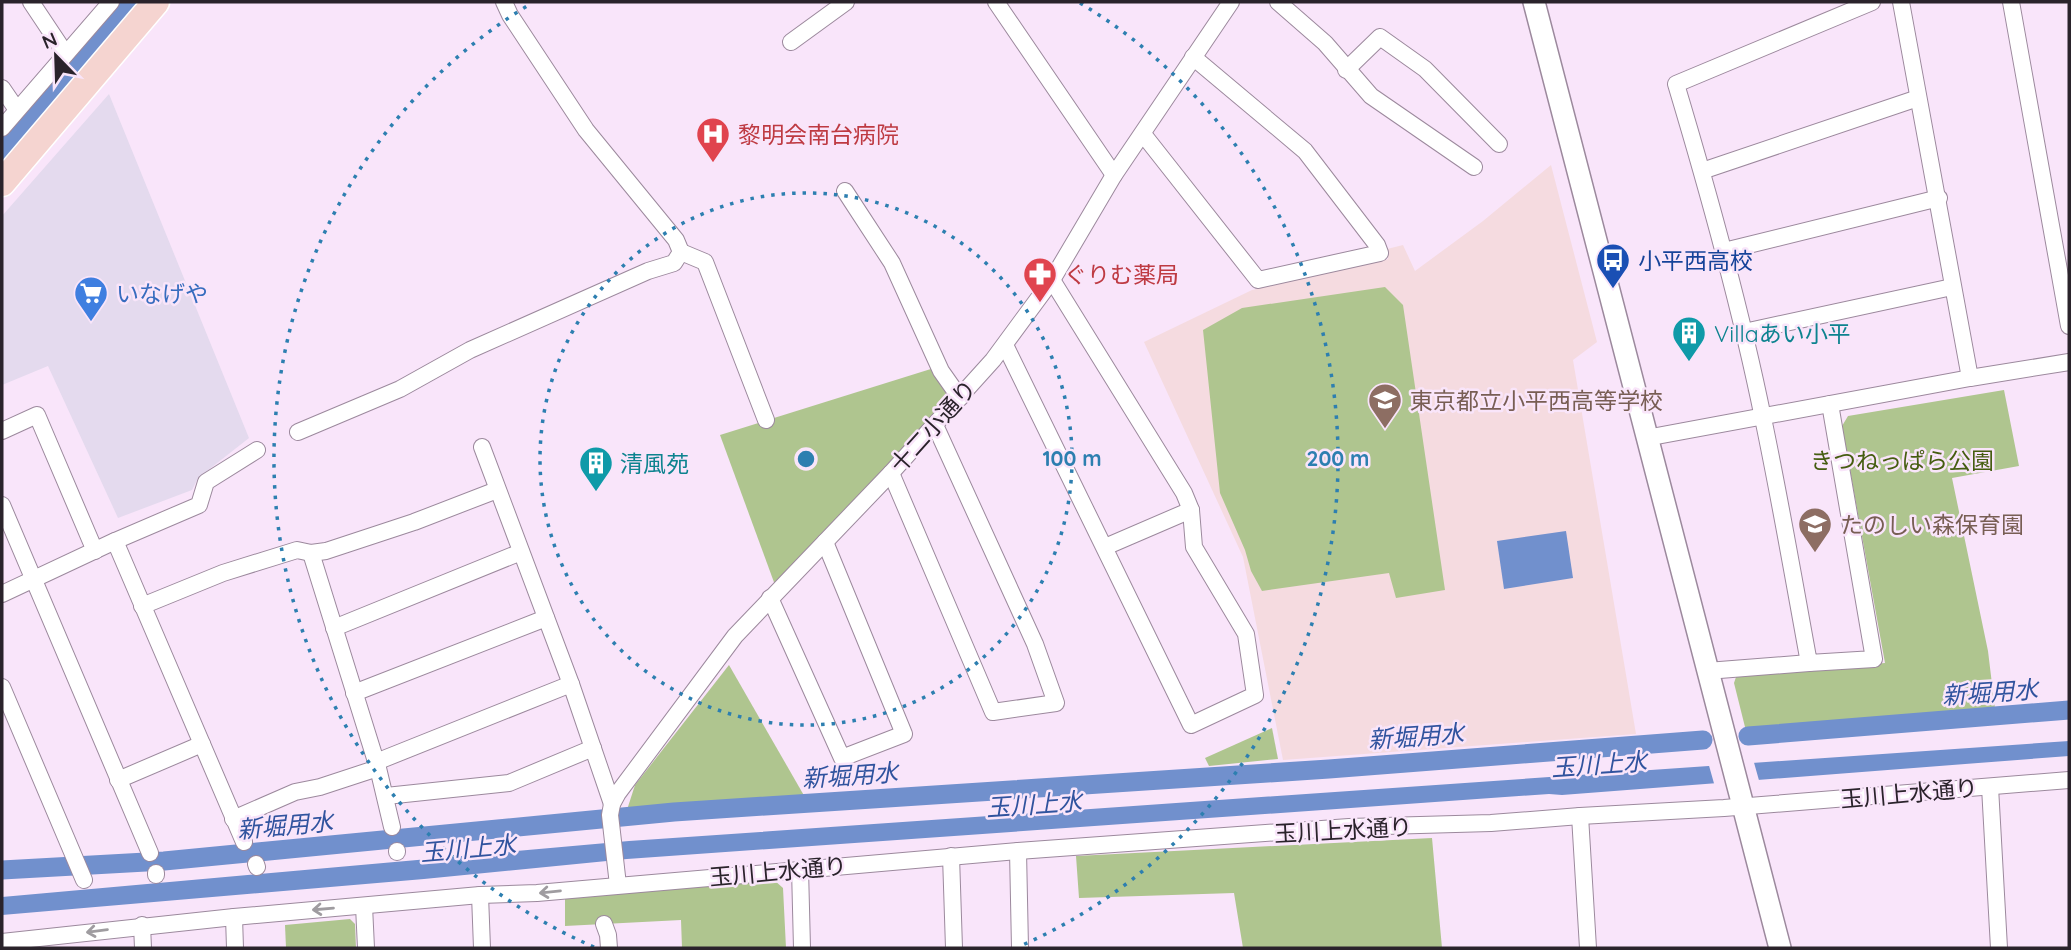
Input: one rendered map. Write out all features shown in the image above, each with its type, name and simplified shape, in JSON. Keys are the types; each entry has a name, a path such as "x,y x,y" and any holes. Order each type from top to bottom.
{"main road":[{"path":"2,183 156,2"}],"street":[{"path":"31,2 65,53"},
{"path":"2,128 111,2"},
{"path":"504,2 586,130 676,240 681,252 705,262 766,420"},
{"path":"791,42 846,2"},
{"path":"996,2 1114,176"},
{"name":"十二小通り","path":"611,816 618,793 735,636 891,473 1005,345 1052,280 1114,176 1231,2"},
{"path":"1278,2 1325,43 1371,96 1474,167"},
{"path":"1809,663 1763,416 1744,332 1724,251 1676,84 1871,2"},
{"path":"1901,2 1970,378"},
{"path":"2011,2 2069,326"},
{"path":"1541,5 1646,438 1780,948"},
{"path":"1346,70 1380,37 1425,69 1499,145"},
{"path":"1143,134 1258,279 1380,253 1377,245 1305,150 1193,57"},
{"path":"2,88 17,110"},
{"path":"1702,171 1918,98"},
{"path":"845,191 892,263 941,371 960,398"},
{"path":"1724,251 1938,198"},
{"path":"298,432 400,389 493,340 648,271 674,263 681,252"},
{"path":"1005,345 1191,725 1255,695 1246,634 1194,547 1191,510 1176,481 1052,280"},
{"path":"1744,332 1952,287"},
{"path":"1646,438 2069,362"},
{"path":"1707,671 1874,659 1830,404"},
{"path":"2,431 37,415 95,551"},
{"path":"891,473 993,712 1056,703 1035,644 934,425"},
{"path":"482,447 593,748 611,816 618,885"},
{"path":"2,594 114,541 199,505 206,482 257,450"},
{"path":"142,606 223,573 297,551 326,551 414,522 497,490"},
{"path":"2,505 150,853"},
{"path":"1105,547 1191,510"},
{"path":"114,541 244,842"},
{"path":"770,598 842,758 904,734 825,542"},
{"path":"334,628 521,552"},
{"path":"311,553 377,765 392,827"},
{"path":"354,693 546,618"},
{"path":"233,819 295,792 320,787 377,765 571,684"},
{"path":"2,687 83,876"},
{"path":"118,780 202,744"},
{"path":"386,796 509,783 593,748"},
{"name":"玉川上水通り","path":"2,942 60,942 142,925 951,856 1349,827 1491,823 1580,816 1739,796 1990,787 2069,780"},
{"path":"1990,787 1999,948"},
{"path":"1580,816 1588,948"},
{"path":"1018,851 1020,948"},
{"path":"951,856 954,948"},
{"path":"800,869 802,948"},
{"path":"480,895 482,948"},
{"path":"364,906 366,948"},
{"path":"234,917 235,948"},
{"path":"604,924 609,948"},
{"path":"142,925 143,948"}],"shaded area":[{"path":"109,94 249,438 198,478 192,490 118,518 48,366 2,385 2,216"},
{"name":"東京都立小平西高等学校","path":"1551,165 1597,342 1573,360 1636,734 1283,760 1243,557 1144,342 1252,290 1388,259 1387,249 1403,245 1415,271 1483,221"}],"green space":[{"path":"1385,287 1403,305 1445,590 1396,598 1389,573 1262,591 1251,571 1245,550 1220,493 1203,330 1242,308"},
{"path":"934,368 949,399 775,585 720,435"},
{"name":"きつねっぱら公園","path":"2004,390 2019,466 1952,478 1988,651 1995,709 1746,731 1734,683 1737,674 1885,663 1842,426 1848,416"},
{"path":"729,665 806,799 626,813 635,785"},
{"path":"1272,728 1278,759 1209,766 1205,758"},
{"path":"1432,838 1442,948 1243,948 1234,893 1079,898 1076,856"},
{"path":"774,880 783,888 786,948 682,948 681,920 565,926 565,897"},
{"path":"350,919 355,924 356,948 286,948 285,925"}],"water":[{"path":"1566,531 1573,578 1504,589 1497,541"},
{"path":"2069,741 2069,756 1562,795 627,859 2,915 2,897 629,841"}],"pier":[{"path":"1753,759 1760,784 1715,787 1708,762"}],"waterway":[{"path":"2,150 130,2"},
{"name":"新堀用水","path":"1748,736 2069,710"},
{"name":"新堀用水","path":"2,870 164,861 674,812 1329,769 1703,740"}],"place":[{"name":"黎明会南台病院","path":"713,164"},
{"name":"小平西高校","path":"1613,290"},
{"name":"ぐりむ薬局","path":"1040,304"},
{"name":"いなげや","path":"91,323"},
{"name":"Villaあい小平","path":"1689,363"},
{"name":"東京都立小平西高等学校","path":"1385,430"},
{"name":"清風苑","path":"596,493"},
{"name":"たのしい森保育園","path":"1815,554"}],"water label":[{"name":"玉川上水","path":"1599,764"},
{"name":"玉川上水","path":"1034,804"},
{"name":"玉川上水","path":"468,848"}]}
